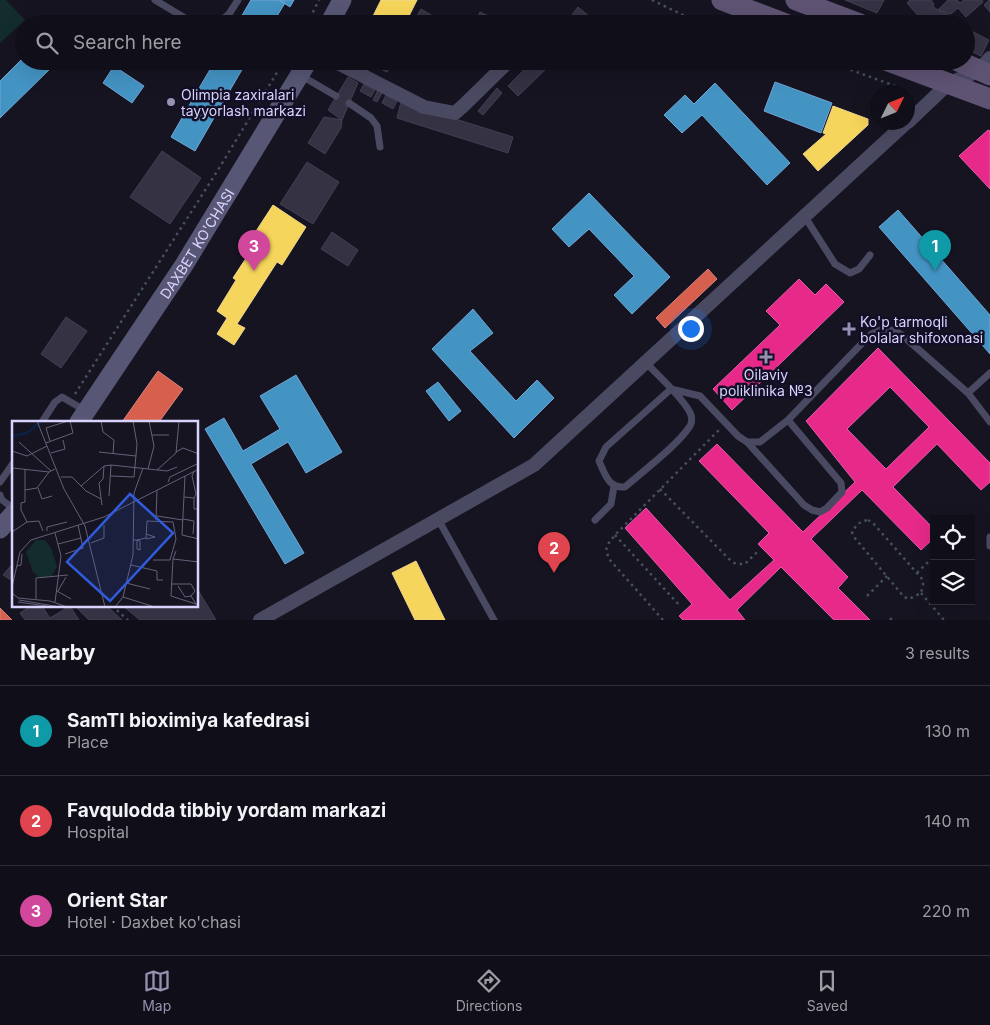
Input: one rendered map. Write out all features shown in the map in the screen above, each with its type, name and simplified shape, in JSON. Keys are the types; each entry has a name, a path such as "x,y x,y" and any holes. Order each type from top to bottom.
{"main road":[{"path":"334,15 342,0"},
{"path":"722,0 762,15"},
{"path":"796,0 836,15"},
{"name":"DAXBET KO'CHASI","path":"78,412 184,265 303,70"},
{"path":"911,70 990,99"},
{"path":"0,529 12,514"}],"street":[{"path":"915,115 948,84 986,68"},
{"path":"352,70 424,107 454,113 464,106 500,70"},
{"path":"260,620 534,465 898,130"}],"lane":[{"path":"155,0 180,15"},
{"path":"228,15 238,0"},
{"path":"306,70 336,96"},
{"path":"349,103 371,118 377,126 380,147"},
{"path":"805,217 835,264 850,272 859,269 870,255"},
{"path":"747,442 760,442 788,420 868,336 875,331 883,329 893,330 902,335 968,393 990,422"},
{"path":"646,363 671,388 691,414 692,421 690,426 671,446 625,487 614,486 608,481 599,460 602,453 606,447 671,388"},
{"path":"968,393 990,374"},
{"path":"671,388 700,396 738,436 747,442 804,505 820,512 827,508 842,492 841,483 788,420"},
{"path":"43,421 55,402 62,397 78,412"},
{"path":"0,482 12,465"},
{"path":"595,520 611,504 614,486"},
{"path":"0,495 2,500 12,509"},
{"path":"438,519 494,620"},
{"path":"990,537 990,546"}],"path":[{"path":"312,15 319,0"},
{"path":"652,0 683,15"},
{"path":"78,412 218,170 279,70"},
{"path":"851,70 893,85"},
{"path":"662,620 609,559 606,550 615,535 726,423"},
{"path":"660,489 732,562 745,564 758,551"},
{"path":"921,594 910,599 904,597 854,537 852,532 862,521 868,520 872,523 923,580 921,594 944,620"},
{"path":"615,535 680,606"},
{"path":"916,573 930,560"},
{"path":"867,596 887,576"},
{"path":"114,608 128,620"}],"green space":[{"path":"0,0 6,0 20,15 15,15 15,29 0,43"}],"building: Homes":[{"path":"381,0 417,0 410,15 374,15"},
{"path":"833,106 868,119 868,125 818,171 803,154 826,134 823,133"},
{"path":"273,205 306,227 282,265 277,262 237,324 245,328 234,345 217,334 227,318 217,311 236,280 233,278 252,249 247,245"},
{"path":"416,561 445,620 415,620 392,573"}],"building: Shops":[{"path":"708,269 717,279 665,328 656,318"},
{"path":"158,371 183,389 160,421 123,421"},
{"path":"0,608 12,620 0,620"}],"building: Schools":[{"path":"251,0 279,0 285,3 278,15 242,15"},
{"path":"279,0 294,0 290,7"},
{"path":"15,66 15,70 49,70 0,118 0,81"},
{"path":"111,70 120,70 144,86 132,103 103,83"},
{"path":"210,70 242,70 222,104 198,90"},
{"path":"775,82 832,103 821,133 764,111"},
{"path":"715,83 790,163 767,185 702,115 682,133 664,115 685,95 694,104"},
{"path":"198,90 222,104 195,151 171,137"},
{"path":"589,193 670,277 632,314 614,295 634,276 589,229 569,247 552,229"},
{"path":"898,210 990,315 990,354 879,227"},
{"path":"473,309 493,333 470,351 516,401 537,380 554,398 514,438 432,349"},
{"path":"296,375 342,452 306,473 288,442 251,464 304,553 285,564 205,429 224,418 243,451 280,429 260,396"},
{"path":"438,382 461,411 449,421 426,391"}],"building: Health":[{"path":"988,130 990,131 990,189 959,156"},
{"name":"Oilaviy poliklinika №3","path":"799,279 815,295 826,284 844,302 732,410 713,389 780,325 766,311"},
{"path":"878,348 990,463 990,482 981,490 937,444 893,487 930,525 930,542 921,550 862,490 811,539 848,577 838,588 870,620 834,620 781,567 737,610 745,620 683,620 679,616 692,604 625,528 646,508 730,600 774,560 758,544 769,533 699,461 717,444 803,532 855,482 806,421","holes":["890,387 929,427 886,469 847,429"]}],"building: Other":[{"path":"845,0 884,0 877,13"},
{"path":"910,0 931,0 934,4 933,7 948,15 918,15 907,3"},
{"path":"948,0 957,0 960,3 964,0 982,0 983,2 968,15 964,15 958,8 951,14 938,10"},
{"path":"990,0 990,12 984,5"},
{"path":"578,7 588,15 572,15"},
{"path":"421,9 431,15 417,15"},
{"path":"975,33 989,40 981,56 975,53"},
{"path":"524,70 545,70 518,96 508,86"},
{"path":"348,77 358,83 342,120 328,110"},
{"path":"364,84 375,90 371,97 360,91"},
{"path":"497,88 502,93 483,115 478,111"},
{"path":"378,90 382,93 377,102 373,100"},
{"path":"386,95 397,101 393,109 382,103"},
{"path":"401,102 513,137 508,153 397,118"},
{"path":"324,117 342,120 341,128 325,154 308,143"},
{"path":"162,151 201,178 170,224 130,197"},
{"path":"307,162 339,182 313,224 280,204"},
{"path":"332,232 358,250 348,266 321,249"},
{"path":"66,317 87,331 61,368 41,354"},
{"path":"12,564 12,581 3,575"},
{"path":"199,592 216,620 140,620 125,608 199,608"},
{"path":"28,608 43,608 50,618 67,608 71,608 79,620 25,620 20,613"},
{"path":"77,608 109,608 122,620 89,620"}],"place":[{"name":"Olimpia zaxiralari tayyorlash markazi","path":"171,102"},
{"name":"Orient Star","path":"254,271"},
{"name":"SamTI bioximiya kafedrasi","path":"935,271"},
{"name":"Ko'p tarmoqli bolalar shifoxonasi","path":"849,329"},
{"name":"Oilaviy poliklinika №3","path":"766,357"},
{"name":"Favqulodda tibbiy yordam markazi","path":"554,573"}]}
